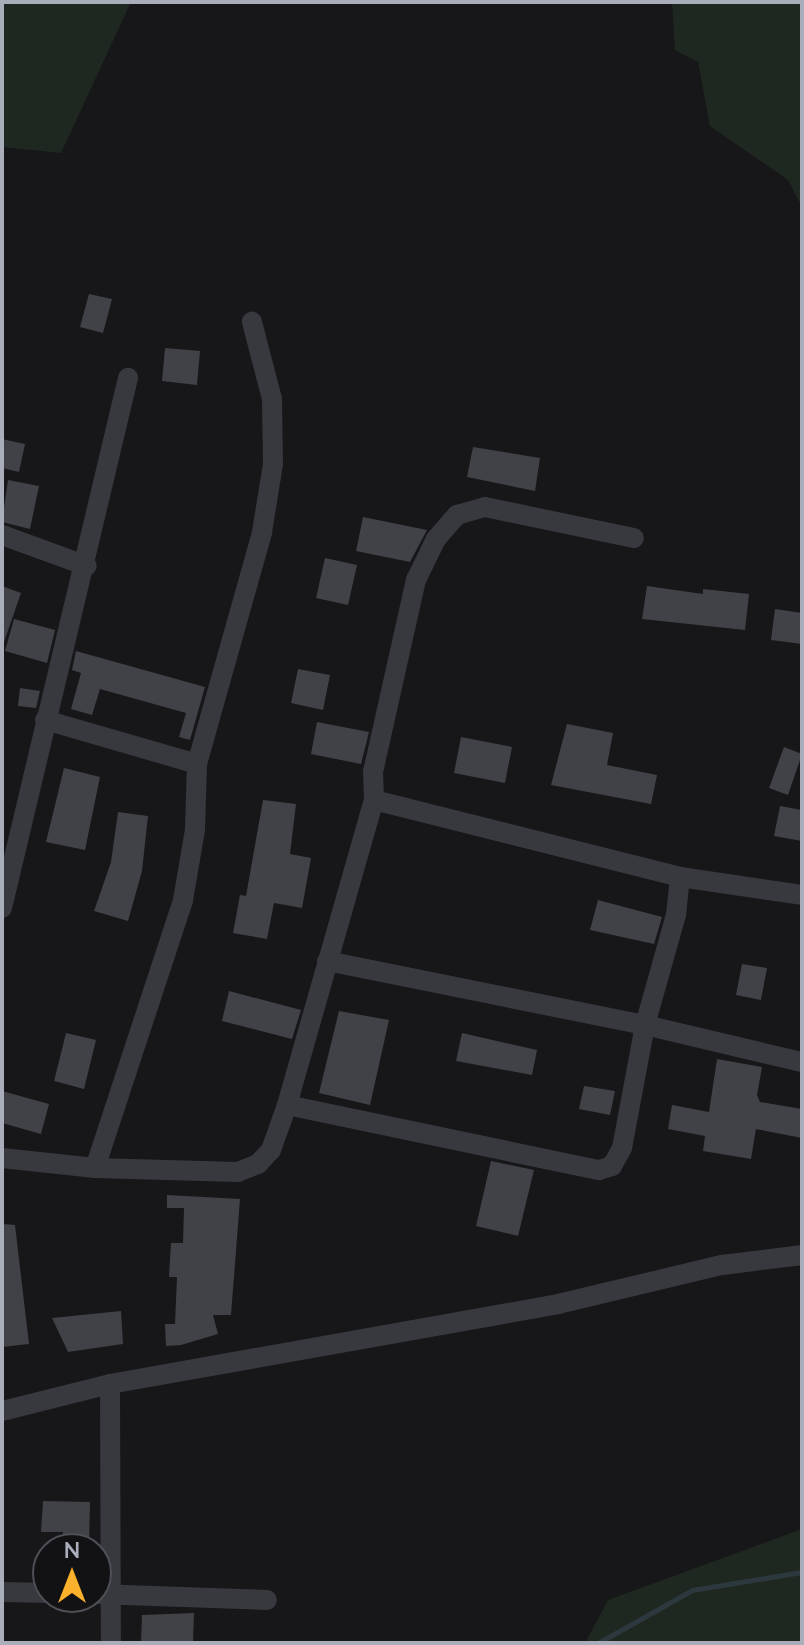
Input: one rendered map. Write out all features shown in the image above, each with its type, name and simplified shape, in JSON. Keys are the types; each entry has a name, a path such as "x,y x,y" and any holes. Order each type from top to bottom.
{"street":[{"path":"95,1168 165,968 183,900 195,830 197,764 254,566 273,464 268,368 252,322"},
{"path":"2,908 7,870 87,566 128,378"},
{"path":"2,1158 95,1168 238,1172 258,1164 271,1150 287,1105 374,800 373,772 416,580 436,539 457,515 485,507 514,509 634,538"},
{"path":"2,535 87,566"},
{"path":"45,720 197,764"},
{"path":"374,800 680,877 802,895"},
{"path":"287,1105 599,1170 612,1166 622,1148 645,1025 676,915 680,877"},
{"path":"327,961 645,1025 802,1062"},
{"path":"2,1411 110,1384 558,1304 722,1265 802,1255"},
{"path":"106,1533 110,1384"},
{"path":"2,1592 32,1593"},
{"path":"112,1594 267,1600"},
{"path":"107,1613 111,1643"}],"shaded area":[{"path":"2,2 131,2 61,153 2,147"},
{"path":"672,2 802,2 802,207 788,180 710,126 698,62 675,50"},
{"path":"802,1529 802,1643 585,1643 608,1600"}],"building":[{"path":"89,294 112,299 103,333 80,327"},
{"path":"165,348 200,351 197,385 162,381"},
{"path":"2,439 25,444 19,472 2,468"},
{"path":"473,447 540,458 535,491 467,477"},
{"path":"8,480 39,486 30,529 2,522"},
{"path":"363,517 427,530 410,562 356,551"},
{"path":"325,558 357,565 348,605 316,598"},
{"path":"2,586 21,593 4,642 2,642"},
{"path":"647,586 703,594 703,589 749,594 745,630 642,619"},
{"path":"775,609 802,613 802,644 771,640"},
{"path":"14,619 55,630 47,663 5,651"},
{"path":"76,651 205,687 190,740 179,737 186,713 100,689 92,715 71,709 81,673 72,670"},
{"path":"298,669 330,675 323,710 291,703"},
{"path":"20,688 40,691 36,708 18,706"},
{"path":"317,722 369,732 361,764 311,754"},
{"path":"567,724 613,733 607,765 657,775 651,804 551,785"},
{"path":"461,737 512,747 505,783 454,773"},
{"path":"784,747 802,754 788,795 769,788"},
{"path":"64,768 100,777 85,850 46,842"},
{"path":"263,800 296,804 290,854 311,858 302,908 274,903 267,939 233,933 240,895 246,896"},
{"path":"780,806 802,810 802,841 774,836"},
{"path":"118,812 148,816 142,871 128,921 94,911 111,862"},
{"path":"598,900 662,917 654,944 590,930"},
{"path":"742,964 767,968 761,1000 736,995"},
{"path":"229,991 301,1010 292,1039 222,1021"},
{"path":"339,1011 389,1020 370,1105 319,1093"},
{"path":"66,1033 96,1040 84,1089 54,1081"},
{"path":"462,1033 537,1050 532,1075 456,1061"},
{"path":"717,1059 762,1067 757,1095 760,1102 802,1109 802,1138 756,1129 751,1159 703,1151 705,1136 668,1129 672,1105 709,1112"},
{"path":"584,1086 615,1091 610,1115 579,1109"},
{"path":"2,1091 49,1104 41,1134 2,1123"},
{"path":"491,1161 534,1170 518,1236 476,1226"},
{"path":"167,1195 240,1199 231,1315 213,1315 218,1334 166,1346 165,1324 175,1324 177,1277 169,1277 171,1243 183,1243 184,1208 167,1208"},
{"path":"3,1224 15,1225 29,1344 2,1347"},
{"path":"121,1311 123,1344 68,1352 52,1318"},
{"path":"43,1501 90,1502 89,1533 41,1532"},
{"path":"194,1613 193,1643 141,1643 142,1615"}],"waterway":[{"path":"598,1643 692,1590 802,1572"}]}
